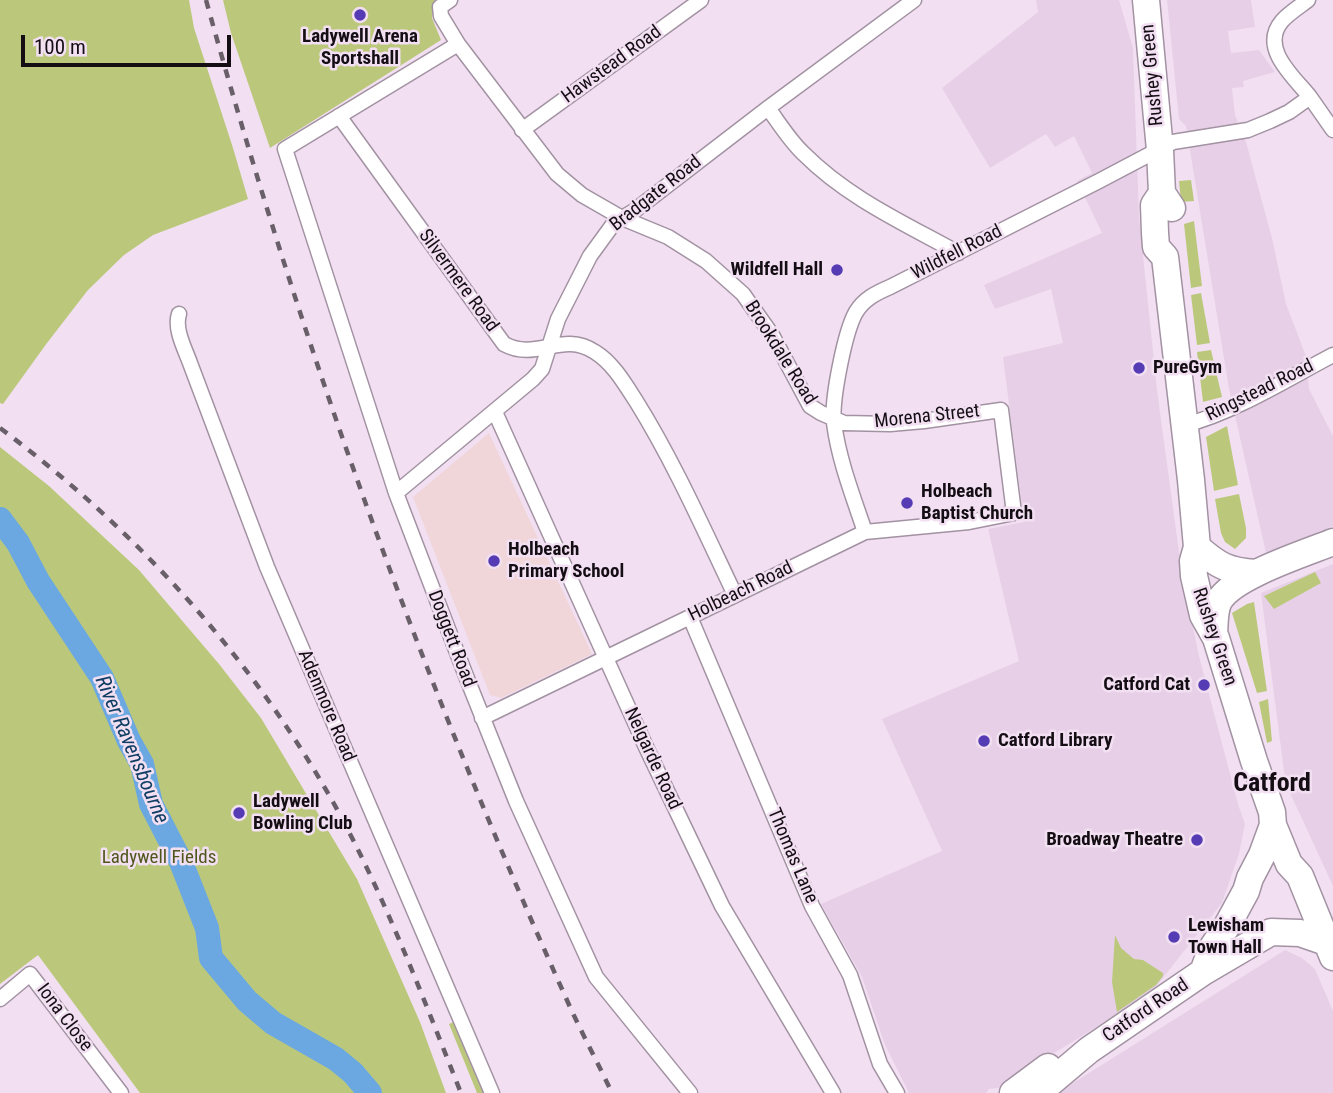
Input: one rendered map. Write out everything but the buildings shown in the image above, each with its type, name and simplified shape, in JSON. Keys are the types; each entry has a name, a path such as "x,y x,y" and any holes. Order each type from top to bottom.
{"highway":[{"name":"Rushey Green","path":"1146,0 1162,193 1172,208 1173,242 1165,257 1197,547 1193,561 1195,584 1203,615 1214,633 1272,812 1273,825 1289,864 1300,876 1329,950"},
{"path":"1214,633 1217,604 1228,590 1256,573 1333,541"},
{"path":"1197,547 1227,569 1256,573"},
{"name":"Catford Road","path":"1203,972 1212,948 1246,891 1273,825"},
{"name":"Catford Road","path":"1038,1093 1089,1050 1203,972 1271,932 1300,933 1329,950"},
{"name":"Catford Road","path":"1013,1093 1061,1058 1089,1050"}],"street":[{"name":"Hawstead Road","path":"522,130 701,0"},
{"name":"Bradgate Road","path":"396,493 495,412 542,369 558,319 590,256 614,223 634,211 914,0"},
{"path":"1308,0 1282,22 1275,32 1273,44 1281,60 1333,130"},
{"name":"Brookdale Road","path":"445,3 441,16 458,44 522,130 569,186 622,218 668,237 706,261 743,294 772,334 810,406 833,419 840,457 865,532"},
{"path":"339,116 458,44"},
{"name":"Wildfell Road","path":"833,419 837,378 846,340 856,313 874,293 958,253 1173,142 1248,130 1289,112 1310,97"},
{"path":"768,108 802,152 829,177 856,197 958,253"},
{"name":"Doggett Road","path":"339,116 285,149 396,493 482,718 532,837 596,977 690,1093"},
{"name":"Silvermere Road","path":"339,116 503,344 519,350 536,350 562,343 574,343 595,351 612,367 651,425 735,596"},
{"name":"Adenmore Road","path":"179,314 179,331 190,363 267,566 492,1093"},
{"name":"Ringstead Road","path":"1185,425 1230,409 1333,355"},
{"name":"Morena Street","path":"833,419 844,423 890,424 1001,410 1014,513"},
{"name":"Nelgarde Road","path":"495,412 677,813 723,906 833,1093"},
{"name":"Holbeach Road","path":"482,718 865,532 969,522 1014,513"},
{"name":"Thomas Lane","path":"690,617 812,906 850,975 880,1063 897,1093"},
{"name":"Iona Close","path":"0,999 30,974 121,1093"}],"shaded area":[{"path":"1036,0 1119,0 1133,48 1139,217 1157,390 1182,574 1199,656 1245,824 1239,854 1222,903 1151,993 986,1093 909,1093 885,1045 862,977 821,904 942,851 882,719 1019,661 988,529 1024,522 1003,357 1063,343 1051,289 995,309 984,285 1102,233 1077,181 1092,173 1074,136 1055,147 1046,134 990,168 942,88 1038,12"},
{"path":"1167,0 1251,0 1255,27 1228,31 1231,53 1259,50 1275,72 1243,81 1244,87 1232,88 1235,115 1246,142 1272,238 1286,304 1306,356 1309,389 1333,436 1333,526 1266,553 1229,389 1186,126 1179,119"},
{"name":"Holbeach Primary School","path":"489,433 592,654 501,698 490,695 413,497"},
{"path":"1333,564 1333,886 1290,793 1284,772 1261,593"},
{"path":"1285,950 1302,958 1315,969 1333,1011 1333,1093 1057,1093"}],"green space":[{"path":"0,0 189,0 194,28 248,199 153,235 124,255 88,290 3,404 0,403"},
{"path":"223,0 435,0 432,18 441,40 270,148 231,33"},
{"path":"1191,180 1194,201 1181,202 1179,181"},
{"path":"1194,221 1202,286 1191,288 1184,224"},
{"path":"1201,293 1210,343 1197,345 1191,295"},
{"path":"1211,350 1222,397 1203,402 1197,352"},
{"path":"1227,426 1238,485 1214,491 1206,437"},
{"name":"Ladywell Fields","path":"0,447 49,486 139,570 261,718 357,879 420,1022 446,1093 140,1093 38,955 0,984"},
{"path":"1239,494 1246,538 1235,549 1225,542 1221,533 1215,499"},
{"path":"1315,572 1321,583 1274,609 1264,596"},
{"path":"1254,602 1267,691 1257,693 1232,613"},
{"path":"1268,699 1272,741 1267,743 1259,702"},
{"path":"1115,935 1121,948 1134,959 1143,960 1163,973 1156,985 1117,1012 1112,982"},
{"path":"456,1021 487,1093 477,1093 449,1024"}],"waterway":[{"name":"River Ravensbourne","path":"0,519 18,543 38,581 102,678 142,764 151,804 181,862 207,928 211,958 247,1001 273,1023 336,1059 353,1073 370,1093"}],"railway":[{"path":"206,0 281,254 366,506 461,754 512,876 571,1010 612,1093"},
{"path":"0,428 50,467 143,552 227,646 265,696 300,748 352,837 402,945 461,1093"}],"place":[{"name":"Ladywell Arena Sportshall","path":"360,15"},
{"name":"Wildfell Hall","path":"837,270"},
{"name":"PureGym","path":"1139,368"},
{"name":"Holbeach Baptist Church","path":"907,503"},
{"name":"Holbeach Primary School","path":"494,561"},
{"name":"Catford Cat","path":"1204,685"},
{"name":"Catford Library","path":"984,741"},
{"name":"Ladywell Bowling Club","path":"239,813"},
{"name":"Broadway Theatre","path":"1197,840"},
{"name":"Lewisham Town Hall","path":"1174,937"}],"district":[{"name":"Catford","path":"1272,784"}]}
